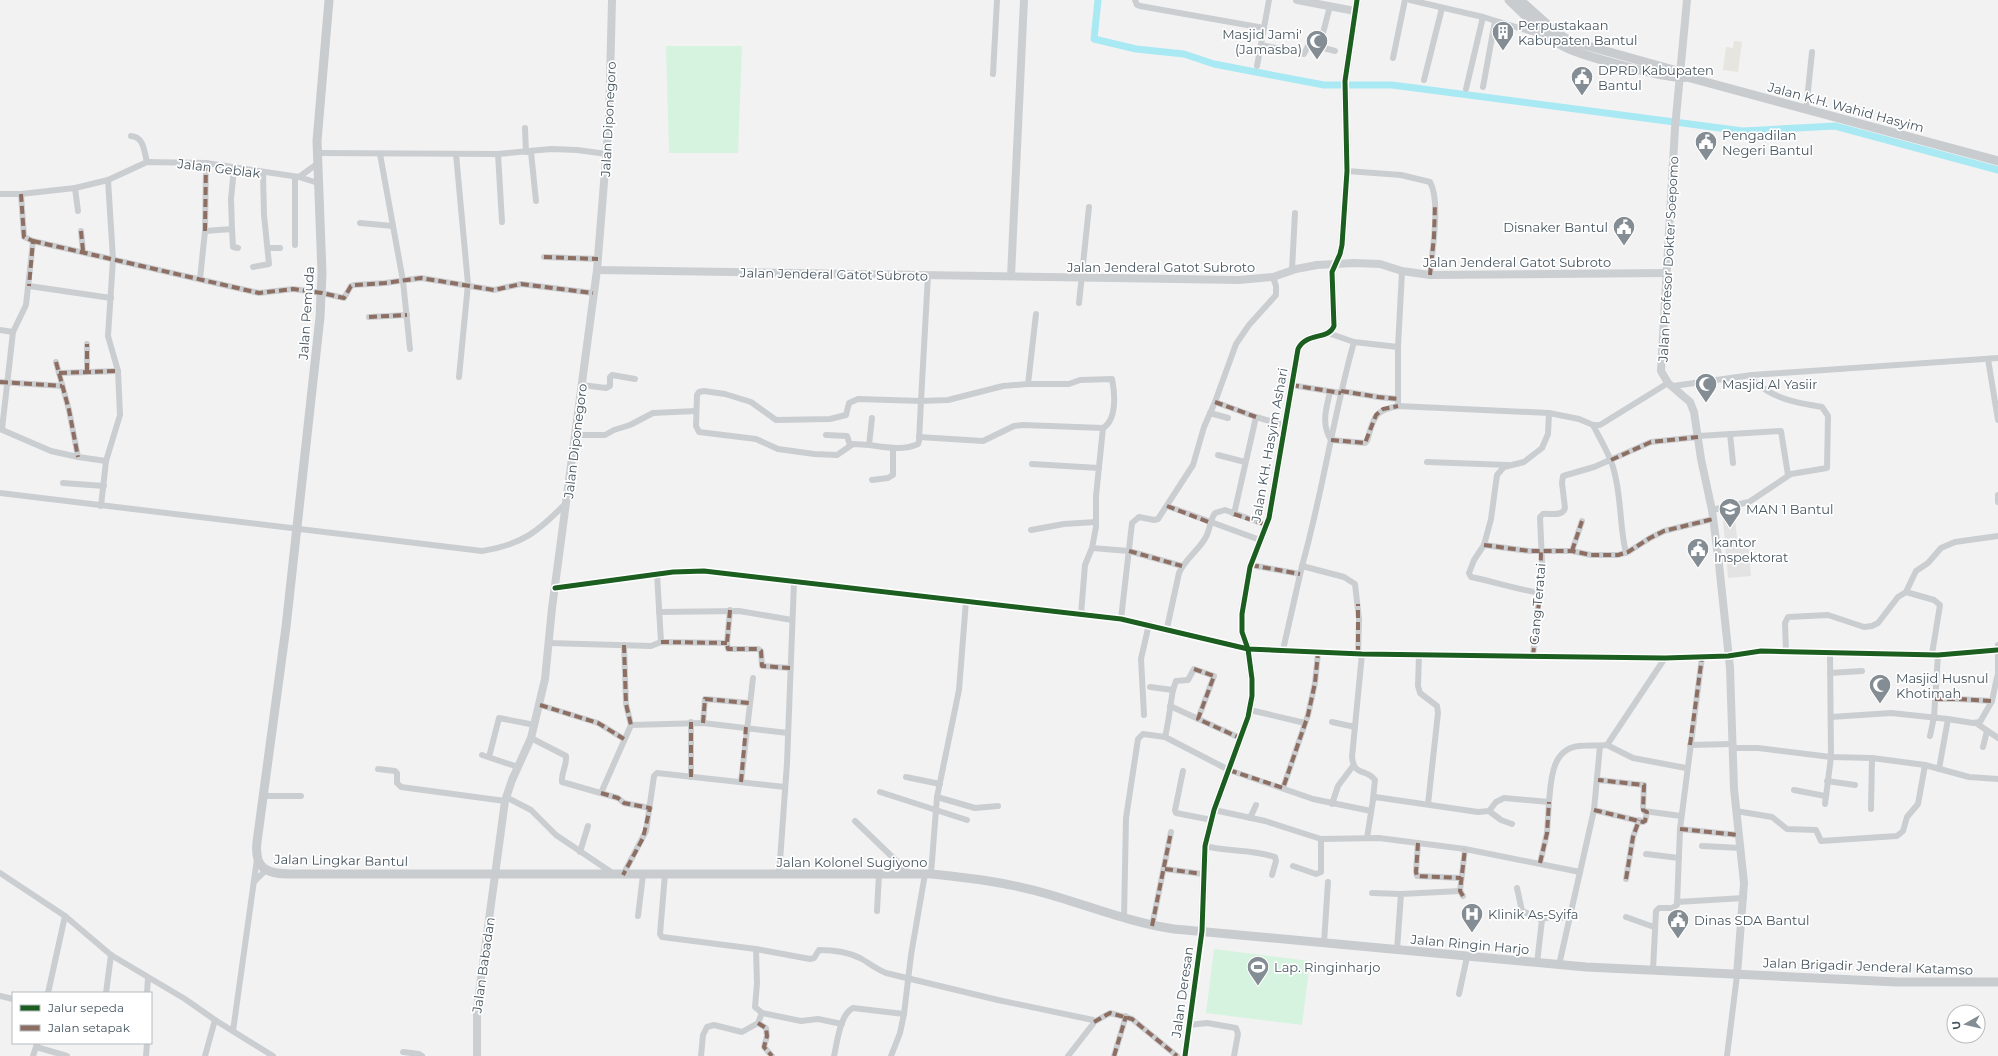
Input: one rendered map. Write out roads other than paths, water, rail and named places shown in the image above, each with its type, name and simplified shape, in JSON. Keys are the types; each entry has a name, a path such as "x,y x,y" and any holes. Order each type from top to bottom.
{"main road":[{"name":"Jalan Pemuda","path":"286,627 298,529 322,292 322,246 317,153 329,0"},
{"name":"Jalan Diponegoro","path":"495,875 506,799 531,738 540,705 545,678 555,588 597,270 607,154 612,0"},
{"path":"1011,276 1024,0"},
{"path":"1297,0 1355,11"},
{"path":"1328,333 1333,329 1334,322 1332,272 1342,245 1347,171 1345,84 1357,0"},
{"path":"1508,0 1550,37 1563,46 1581,53 1658,74 1683,76"},
{"path":"1520,0 1550,27 1570,41 1683,76"},
{"name":"Jalan Profesor Dokter Soepomo","path":"1687,0 1683,76 1675,128 1661,366 1663,377 1670,385 1685,396 1692,406 1704,477 1712,510 1728,656 1736,811 1740,835 1744,898 1737,974"},
{"name":"Jalan K.H. Wahid Hasyim","path":"1683,76 1998,161"},
{"name":"Jalan Jenderal Gatot Subroto","path":"597,270 1239,280 1273,277 1292,270 1317,265 1369,262 1402,271 1430,275 1666,273"},
{"name":"Jalan KH. Hasyim Ashari","path":"1202,931 1205,846 1214,810 1250,710 1252,679 1248,649 1241,624 1245,589 1250,565 1267,525 1278,469 1290,384 1300,345 1308,338 1328,333"},
{"name":"Jalan Lingkar Bantul","path":"286,627 256,847 257,859 266,870 275,874 495,875"},
{"name":"Jalan Kolonel Sugiyono","path":"495,875 928,874 987,881 1023,888 1152,926 1202,931"},
{"name":"Jalan Babadan","path":"477,1056 477,1008 495,875"},
{"name":"Jalan Ringin Harjo","path":"1202,931 1559,965 1737,974"},
{"name":"Jalan Brigadir Jenderal Katamso","path":"1737,974 1897,982 1998,982"}],"street":[{"path":"993,74 997,0"},
{"path":"1135,0 1137,5 1140,6 1264,28"},
{"path":"1257,66 1269,0"},
{"path":"1393,58 1405,0"},
{"path":"1410,0 1483,17 1550,37"},
{"path":"1323,33 1330,6"},
{"path":"1424,80 1442,8"},
{"path":"1466,90 1483,17"},
{"path":"1483,87 1495,21"},
{"path":"1262,45 1304,54 1309,44 1335,51"},
{"path":"1806,110 1812,52"},
{"path":"525,128 536,201"},
{"path":"131,136 138,137 141,141 147,162"},
{"path":"317,153 498,154 557,149 607,154"},
{"path":"380,154 403,281 410,349"},
{"path":"456,154 468,284 459,377"},
{"path":"498,154 502,222"},
{"name":"Jalan Geblak","path":"0,194 21,194 75,188 108,180 147,162 206,163 263,173 297,177 318,183"},
{"path":"200,279 204,231 206,163"},
{"path":"295,244 297,177 317,164"},
{"path":"234,168 231,199 232,228 233,247 238,248"},
{"path":"1347,171 1402,175 1430,182 1435,197 1435,211 1430,275"},
{"path":"253,267 269,264 264,215 263,173"},
{"path":"101,506 106,461 120,414 118,371 108,336 113,259 108,180"},
{"path":"75,188 78,212"},
{"path":"21,194 24,237 33,241 83,251 254,292 267,293 292,289 322,292 344,298 351,286 354,285 421,278 468,284 494,290 525,284 593,293"},
{"path":"1079,303 1089,207"},
{"path":"1292,270 1295,213"},
{"path":"360,223 393,226"},
{"path":"204,231 232,228"},
{"path":"81,231 83,251"},
{"path":"33,241 26,305 13,332 1,429 37,446 78,457 106,461"},
{"path":"268,248 280,248"},
{"path":"544,257 598,259"},
{"path":"1398,406 1398,347 1402,271"},
{"path":"920,437 964,441 983,441 1014,426 1023,425 1103,428 1109,423 1111,418 1114,393 1112,379 1080,380 1069,384 1028,384 1003,386 948,400 921,401 858,399 849,403 846,415 837,418 776,420 757,405 746,400 704,390 698,393 696,411 696,428 702,433 756,439 778,449 814,454 838,455 850,445 869,445 893,448 916,445 920,437 921,401 928,275"},
{"path":"1121,619 1130,529 1133,522 1139,518 1154,520 1158,519 1193,465 1210,413 1216,402 1236,344 1249,325 1276,295 1276,286 1273,277"},
{"path":"29,286 111,298"},
{"path":"1028,384 1036,314"},
{"path":"369,317 407,315"},
{"path":"0,330 13,332"},
{"path":"1328,333 1354,342 1398,347"},
{"path":"1282,650 1314,522 1341,392 1354,342"},
{"path":"87,344 87,371"},
{"path":"1593,426 1607,422 1638,401 1670,385 1752,375 1998,358"},
{"path":"1988,359 1997,400 1998,420"},
{"path":"56,362 78,457"},
{"path":"58,373 118,371"},
{"path":"582,385 606,388 609,387 610,377 612,375 635,379"},
{"path":"1712,510 1749,502 1788,475 1827,468 1827,414 1822,407 1790,401 1769,392 1753,380 1752,375"},
{"path":"0,382 62,386"},
{"path":"1290,384 1330,392 1398,399"},
{"path":"1330,392 1324,418 1327,433 1331,440"},
{"path":"1216,402 1256,417 1284,425"},
{"path":"1331,440 1365,443 1376,414 1383,409 1398,406 1549,413 1579,420 1593,426 1611,460 1619,493 1622,515 1621,532 1626,553"},
{"path":"575,435 605,436 614,430 630,425 653,413 696,411"},
{"path":"1210,413 1228,418"},
{"path":"1427,462 1510,465 1524,462 1542,448 1548,434 1549,413"},
{"path":"1234,514 1256,417"},
{"path":"869,445 872,418"},
{"path":"1080,614 1084,570 1092,548 1096,522 1096,496 1103,428"},
{"path":"1611,460 1651,442 1730,434 1781,431 1788,475"},
{"path":"1730,434 1733,463"},
{"path":"826,435 846,436 850,445"},
{"path":"872,480 893,476 893,448"},
{"path":"1218,455 1245,462"},
{"name":"Gang Teratai","path":"1533,656 1540,593 1540,517 1543,514 1560,514 1564,512 1565,508 1562,477 1569,473 1594,467 1611,460"},
{"path":"1032,464 1099,468"},
{"path":"1510,465 1502,469 1497,475 1491,519 1484,545 1470,571 1471,577 1511,588 1540,593"},
{"path":"63,483 104,486"},
{"path":"0,493 482,551 502,548 529,537 567,502"},
{"path":"1998,495 1998,502"},
{"path":"1166,506 1260,540"},
{"path":"1166,628 1182,566 1202,544 1213,515 1219,511 1226,510 1267,525"},
{"path":"1484,545 1541,552 1572,551 1591,555 1626,553 1664,531 1713,519"},
{"path":"1572,551 1582,521"},
{"path":"1031,530 1064,524 1096,522"},
{"path":"1786,651 1785,623 1788,617 1828,615 1861,626 1870,627 1878,623 1898,597 1906,592 1916,571 1928,563 1941,548 1955,542 1998,536"},
{"path":"1092,548 1129,551 1182,566"},
{"path":"1250,565 1300,574"},
{"path":"1302,566 1344,578 1355,584 1359,619 1360,654 1352,757 1353,766 1358,771 1375,780 1376,787 1367,838"},
{"path":"555,588 657,574 704,571 1121,619 1166,628 1248,649 1318,653 1419,656 1665,658 1728,656 1761,651 1935,655 1998,648 1997,677 1992,701 1980,721 1976,724"},
{"path":"657,574 661,642"},
{"path":"779,875 788,733 794,582"},
{"path":"1906,592 1931,599 1940,605 1935,655 1934,718 1930,736"},
{"path":"891,1056 900,1033 904,1014 908,977 928,874 937,797 959,692 966,601"},
{"path":"659,612 730,610 792,620"},
{"path":"730,610 727,643 729,650 760,649 762,666 790,668"},
{"path":"1144,715 1141,659 1149,624"},
{"path":"548,643 654,646 661,642 727,643"},
{"path":"601,793 631,725 626,704 624,645"},
{"path":"1283,788 1305,723 1314,688 1318,653"},
{"path":"1825,804 1831,757 1830,653"},
{"path":"1419,656 1418,686 1420,693 1437,706 1438,713 1428,804"},
{"path":"1653,970 1654,927 1658,908 1675,908 1677,902 1681,816 1686,768 1702,657"},
{"path":"1607,745 1665,658"},
{"path":"1165,737 1173,690 1176,681 1188,680 1194,669 1214,676 1198,719"},
{"path":"1830,673 1862,671"},
{"path":"741,782 746,727 753,678"},
{"path":"1150,687 1173,690"},
{"path":"703,723 705,699 749,703"},
{"path":"1935,699 1992,701"},
{"path":"540,705 598,723 624,739"},
{"path":"1170,706 1240,738"},
{"path":"1250,710 1305,723"},
{"path":"1831,717 1891,713 1948,719 1976,724 1998,738"},
{"path":"489,757 499,718 535,725"},
{"path":"1939,769 1948,719"},
{"path":"631,725 691,722 746,727 788,733"},
{"path":"691,722 691,777"},
{"path":"1332,722 1355,727"},
{"path":"1983,747 1987,731"},
{"path":"1124,918 1125,826 1138,739 1146,733 1165,737 1229,770 1313,799 1371,812"},
{"path":"531,738 566,756 562,782 618,798 624,803 650,808"},
{"path":"1540,863 1547,833 1549,802 1554,768 1561,755 1569,749 1577,746 1607,745 1633,758 1686,768"},
{"path":"1690,745 1732,746 1831,757 1872,758 1924,765 1969,777 1998,779"},
{"path":"1559,965 1594,810 1600,746"},
{"path":"482,755 518,767"},
{"path":"1871,808 1872,758"},
{"path":"1736,811 1772,818 1787,829 1816,830 1821,841 1887,838 1901,834 1907,817 1918,804 1924,765"},
{"path":"1332,804 1338,786 1353,766"},
{"path":"378,769 395,771 397,773 397,782 401,787 506,799 531,810 551,831 580,852 620,875 643,838 650,808 655,774 741,782 785,788"},
{"path":"1183,771 1175,810 1176,813 1212,820"},
{"path":"906,777 940,784"},
{"path":"1598,780 1644,785 1643,810 1681,816"},
{"path":"1827,782 1856,785"},
{"path":"1794,790 1825,796"},
{"path":"880,792 967,820"},
{"path":"264,796 301,796"},
{"path":"937,797 975,808 998,806"},
{"path":"1373,798 1376,797 1478,812 1489,811 1498,818 1512,824"},
{"path":"1489,811 1496,802 1504,798 1549,802"},
{"path":"1250,818 1256,805"},
{"path":"1214,810 1250,818 1321,839 1367,838 1418,843 1464,849 1580,872"},
{"path":"1594,810 1645,821 1648,812"},
{"path":"1626,879 1633,837 1639,820"},
{"path":"855,821 910,874"},
{"path":"580,852 588,826"},
{"path":"1680,829 1740,835"},
{"path":"1152,926 1172,832"},
{"path":"1293,866 1316,874 1321,872 1321,839"},
{"path":"1418,843 1417,876 1461,878"},
{"path":"1205,846 1227,851 1257,852 1275,857 1276,861 1272,875"},
{"path":"1702,846 1741,848"},
{"path":"1372,893 1461,894 1464,849"},
{"path":"1646,854 1679,858"},
{"path":"233,1031 257,859"},
{"path":"1165,869 1204,874"},
{"path":"254,882 266,870"},
{"path":"0,873 65,916 111,955 185,999 273,1056"},
{"path":"665,874 661,937 756,949 810,959 814,958 819,950 845,952 861,958 876,969 886,972 1094,1022"},
{"path":"877,911 879,874"},
{"path":"638,916 642,875"},
{"path":"1324,943 1328,882"},
{"path":"1517,888 1522,911 1541,919 1555,916 1570,919"},
{"path":"1397,950 1401,894"},
{"path":"1677,902 1744,898"},
{"path":"48,992 65,916"},
{"path":"1626,917 1654,927"},
{"path":"1537,963 1541,919"},
{"name":"Jalan Deresan","path":"1185,1056 1202,931"},
{"path":"756,949 756,1007 762,1013 801,1021 818,1019 842,1024"},
{"path":"106,992 111,955"},
{"path":"1458,994 1467,957"},
{"path":"1727,1056 1737,974"},
{"path":"148,978 148,992"},
{"path":"0,996 12,999"},
{"path":"834,1056 842,1024 847,1012 853,1008 904,1014"},
{"path":"701,1056 703,1035 707,1027 714,1026 742,1032 758,1023 762,1013"},
{"path":"1068,1056 1094,1022 1110,1013 1132,1018 1177,1056"},
{"path":"1114,1056 1126,1016"},
{"path":"205,1056 216,1020"},
{"path":"758,1023 766,1028 767,1036 764,1047 771,1052 772,1056"},
{"path":"1189,1025 1206,1023 1236,1028 1238,1034 1234,1056"},
{"path":"146,1056 147,1044"},
{"path":"33,1056 36,1045 67,1056"},
{"path":"402,1052 419,1054 422,1056"}],"waterway":[{"path":"1098,0 1094,39 1136,49 1184,54 1214,64 1324,85 1392,85 1743,131 1835,126 1998,170"}],"place":[{"name":"Perpustakaan Kabupaten Bantul","path":"1503,52"},
{"name":"Masjid Jami' (Jamasba)","path":"1317,60"},
{"name":"DPRD Kabupaten Bantul","path":"1582,96"},
{"name":"Pengadilan Negeri Bantul","path":"1706,162"},
{"name":"Disnaker Bantul","path":"1624,246"},
{"name":"Masjid Al Yasiir","path":"1706,404"},
{"name":"MAN 1 Bantul","path":"1730,528"},
{"name":"kantor Inspektorat","path":"1698,568"},
{"name":"Masjid Husnul Khotimah","path":"1880,704"},
{"name":"Klinik As-Syifa","path":"1472,934"},
{"name":"Dinas SDA Bantul","path":"1678,940"},
{"name":"Lap. Ringinharjo","path":"1258,986"}]}
